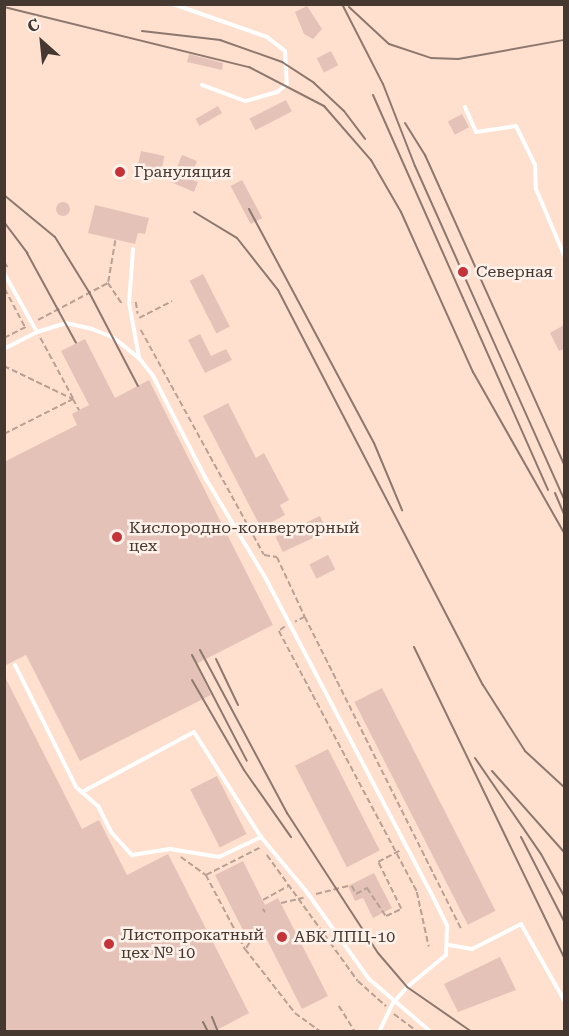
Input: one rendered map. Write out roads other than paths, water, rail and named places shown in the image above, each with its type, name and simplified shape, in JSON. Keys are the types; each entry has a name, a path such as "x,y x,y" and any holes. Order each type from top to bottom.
{"lane":[{"path":"173,4 267,37 285,51 287,84 277,92 245,101 202,85"},
{"path":"465,107 477,132 516,126 535,165 536,189 564,255"},
{"path":"133,249 129,303 139,358"},
{"path":"4,273 37,332"},
{"path":"4,349 37,332 75,323 114,338 139,358 153,376 206,479 290,625 408,846 447,926 449,945 438,963 412,981 393,1003 379,1032"},
{"path":"15,665 82,792 98,806 112,833 132,855 170,849 219,857 261,837"},
{"path":"82,792 194,732 261,837 306,891 369,979 393,1003 431,1032"},
{"path":"449,945 472,949 521,924 564,1000"}],"railway":[{"path":"342,4 383,84 415,166 564,499"},
{"path":"4,7 249,67 324,106 371,160 401,212 473,372 564,533"},
{"path":"349,7 389,44 431,58 458,59 564,40"},
{"path":"142,31 220,40 282,62 314,83 344,111 365,139"},
{"path":"373,95 548,490"},
{"path":"405,123 425,155 564,465"},
{"path":"4,195 55,237 89,292 138,386"},
{"path":"249,209 374,443 402,510"},
{"path":"194,212 237,238 278,290 483,685 525,751 564,787"},
{"path":"4,222 27,253 76,343"},
{"path":"555,493 564,514"},
{"path":"414,647 564,957"},
{"path":"200,650 287,813 378,953 407,987 472,1032"},
{"path":"192,655 247,761"},
{"path":"216,659 238,705"},
{"path":"192,680 244,770 291,837"},
{"path":"475,758 541,854 564,896"},
{"path":"492,771 564,852"},
{"path":"521,837 564,921"},
{"path":"212,1017 218,1032"},
{"path":"203,1022 208,1032"}],"place":[{"name":"Грануляция","path":"120,172"},
{"name":"Северная","path":"463,272"},
{"name":"Кислородно-конверторный цех","path":"117,537"},
{"name":"АБК ЛПЦ-10","path":"282,937"},
{"name":"Листопрокатный цех № 10","path":"109,944"}]}
